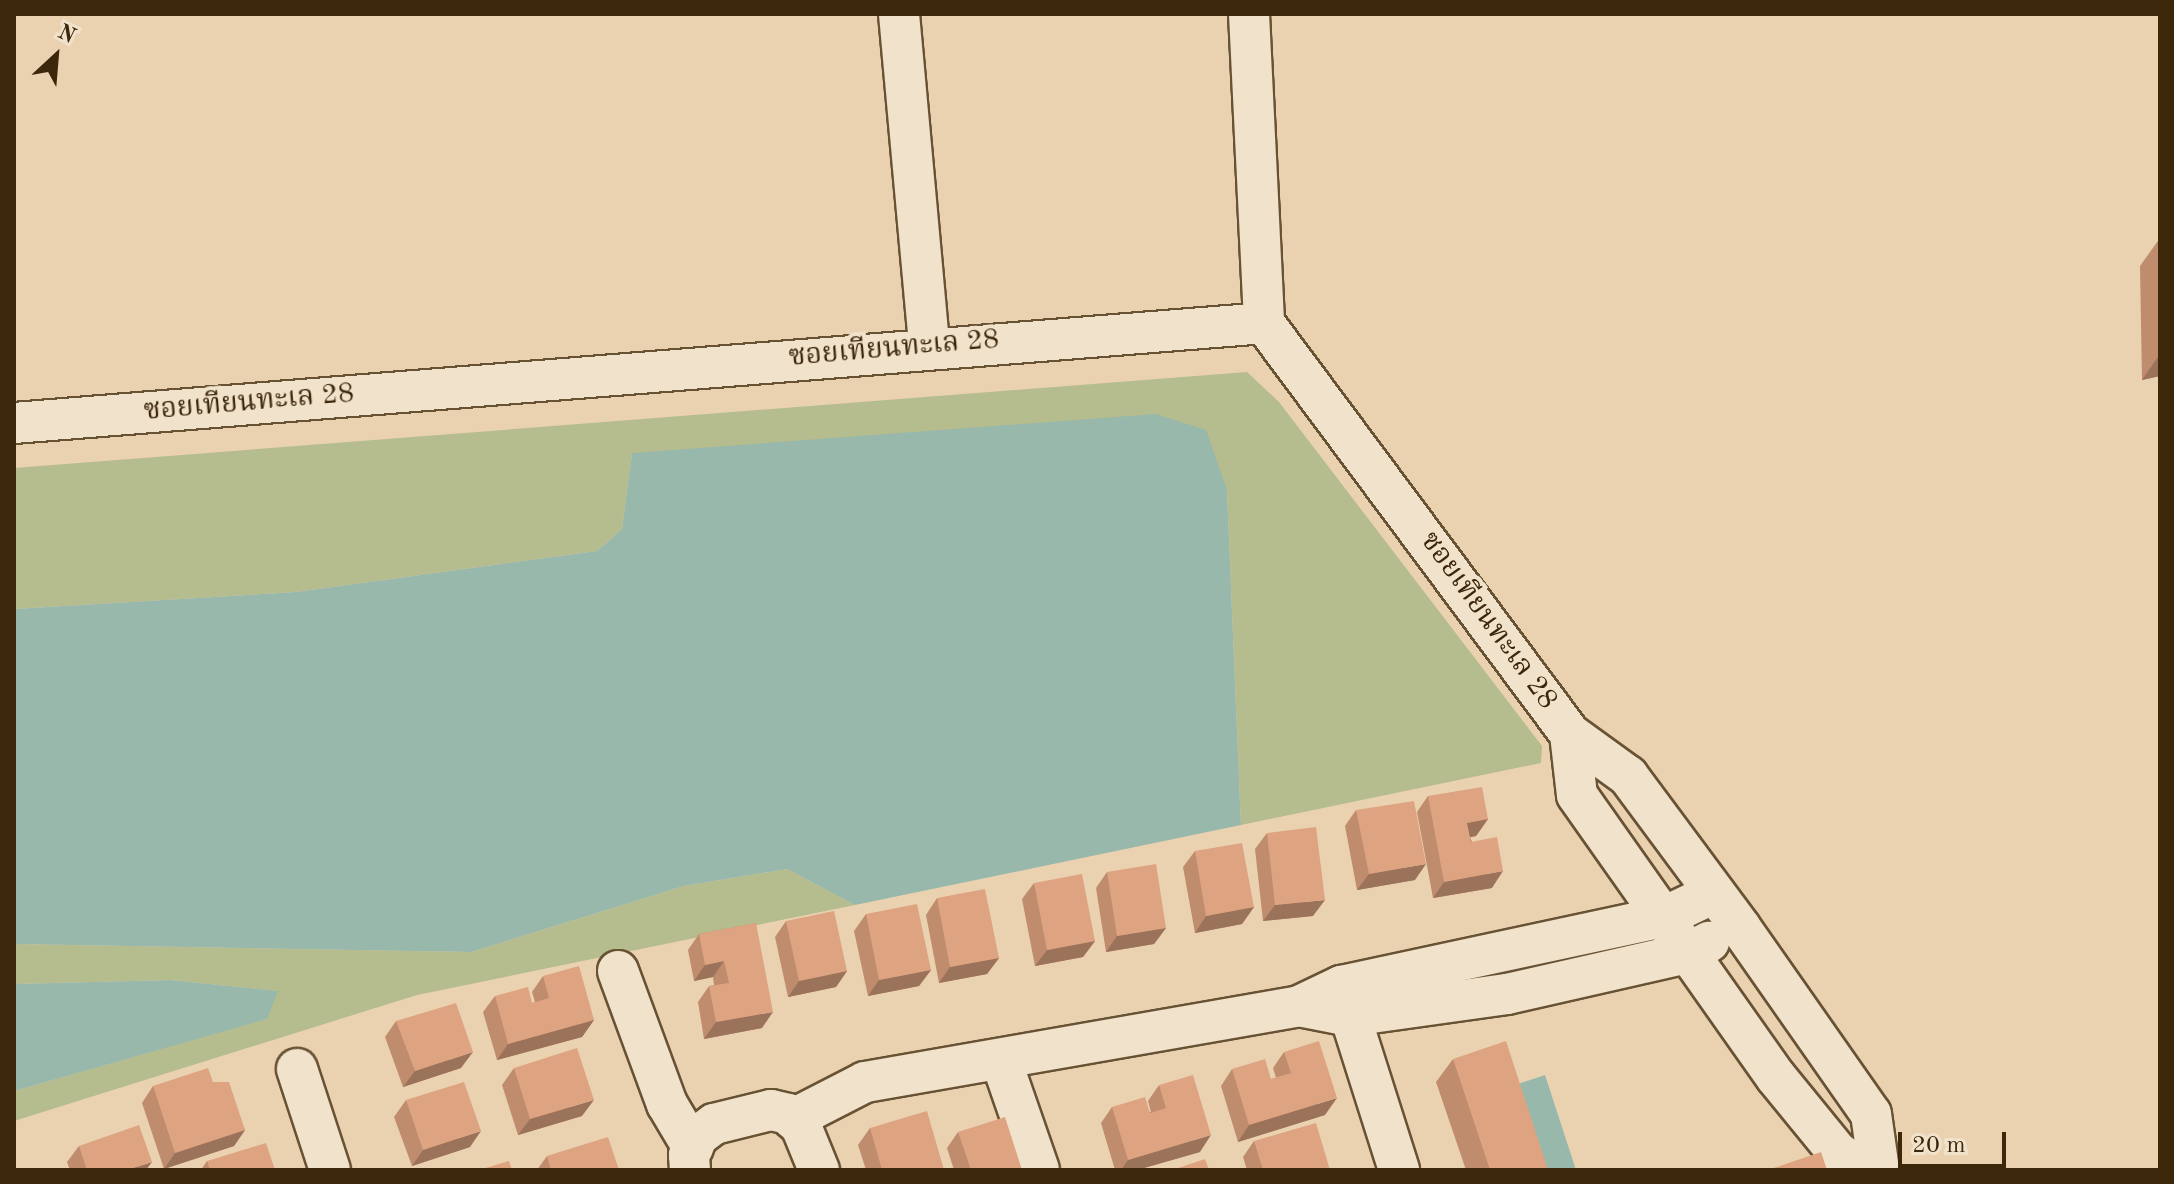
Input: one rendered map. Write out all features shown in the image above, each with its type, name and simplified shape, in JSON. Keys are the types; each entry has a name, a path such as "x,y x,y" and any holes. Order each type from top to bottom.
{"street":[{"path":"899,14 929,346"},
{"path":"1249,14 1264,323"},
{"name":"ซอยเทียนทะเล 28","path":"14,423 929,346 1264,323 1570,734 1628,776 1740,927 1871,1114 1879,1170"},
{"name":"ซอยเทียนทะเล 28","path":"1570,734 1577,795 1688,953 1838,1153 1866,1170"},
{"path":"1345,1001 1664,917 1714,893"},
{"path":"793,1119 865,1082 1299,1006 1507,994 1688,953 1740,927"},
{"path":"618,971 667,1104 692,1159"},
{"path":"1345,1001 1399,1170"},
{"path":"1001,1060 1039,1170"},
{"path":"297,1069 330,1170"},
{"path":"692,1159 714,1124 771,1110 793,1119 819,1170"}],"green space":[{"path":"1247,372 1279,402 1542,746 1541,763 1241,825 1227,490 632,453 622,529 597,551 296,592 14,609 14,468"},
{"path":"787,869 855,905 417,995 14,1121 14,1091 266,1019 277,991 170,980 14,984 14,944 471,952 684,886"}],"shaded area":[{"path":"1156,414 1206,430 1227,490 1241,825 855,905 787,869 684,886 471,952 14,944 14,609 296,592 597,551 622,529 632,453"},
{"path":"170,980 278,991 267,1019 14,1091 14,984"},
{"path":"1545,1075 1576,1170 1532,1170 1509,1087"}],"building":[{"path":"1482,787 1488,819 1467,823 1471,842 1497,837 1503,871 1444,882 1428,796"},
{"path":"1414,801 1426,864 1369,874 1356,810"},
{"path":"1316,827 1325,900 1275,905 1267,833"},
{"path":"1242,843 1254,907 1206,916 1195,851"},
{"path":"1156,864 1166,928 1117,936 1107,872"},
{"path":"1082,874 1095,941 1047,950 1034,883"},
{"path":"985,889 999,958 950,967 937,898"},
{"path":"917,904 931,970 879,980 866,914"},
{"path":"834,911 847,971 799,981 786,921"},
{"path":"756,923 773,1012 716,1022 709,986 729,983 724,961 705,965 699,934"},
{"path":"579,966 594,1020 508,1044 495,996 528,987 532,1003 549,998 543,976"},
{"path":"456,1003 473,1052 415,1071 396,1021"},
{"path":"1319,1041 1337,1098 1249,1125 1232,1069 1265,1059 1271,1079 1291,1073 1284,1052"},
{"path":"1506,1041 1548,1170 1490,1170 1453,1059"},
{"path":"577,1048 594,1100 530,1119 514,1068"},
{"path":"208,1068 213,1082 229,1082 245,1130 175,1153 153,1086"},
{"path":"1193,1075 1211,1135 1128,1160 1112,1107 1145,1097 1150,1113 1166,1108 1159,1085"},
{"path":"464,1082 481,1131 423,1150 406,1100"},
{"path":"927,1111 944,1170 882,1170 870,1128"},
{"path":"1005,1117 1022,1170 971,1170 958,1132"},
{"path":"1316,1123 1330,1170 1263,1170 1254,1141"},
{"path":"139,1125 152,1162 127,1170 87,1170 79,1146"},
{"path":"608,1137 619,1170 551,1170 547,1156"},
{"path":"266,1143 275,1170 210,1170 207,1161"},
{"path":"1821,1152 1827,1170 1768,1170"},
{"path":"1205,1159 1209,1170 1172,1170"},
{"path":"509,1161 512,1170 479,1170"}]}
